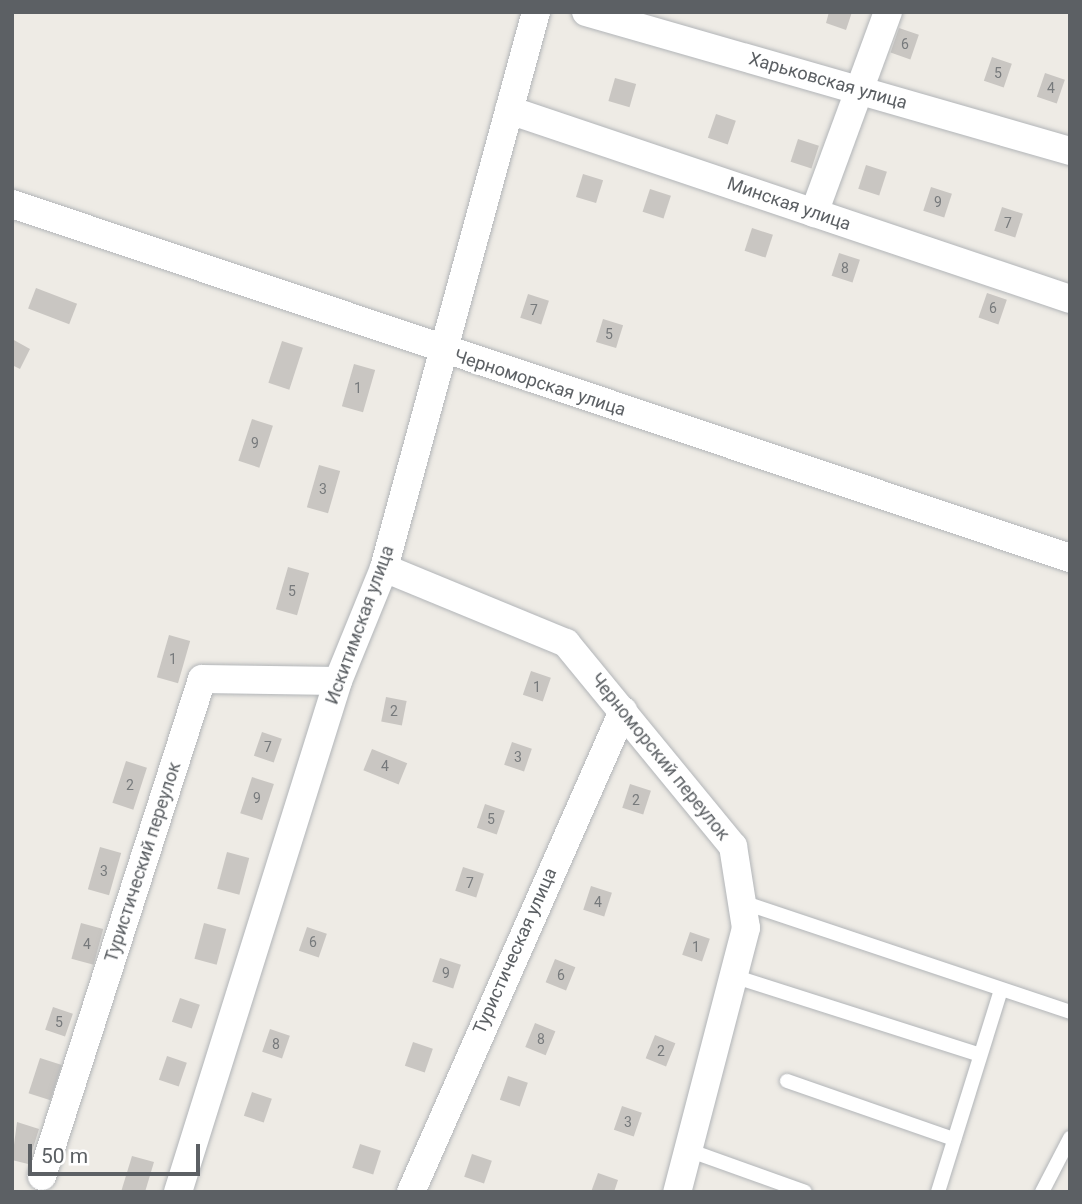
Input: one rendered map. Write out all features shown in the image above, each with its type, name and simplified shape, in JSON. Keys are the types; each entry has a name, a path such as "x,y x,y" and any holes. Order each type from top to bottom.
{"street":[{"name":"Искитимская улица","path":"178,1192 338,681 384,568 536,12"},
{"name":"Харьковская улица","path":"586,12 1070,150"},
{"path":"814,213 888,12"},
{"name":"Минская улица","path":"509,110 1070,299"},
{"name":"Черноморская улица","path":"12,204 442,351 1070,558"},
{"name":"Черноморский переулок","path":"384,568 566,643 733,846 746,928 677,1192"},
{"name":"Туристический переулок","path":"42,1175 202,679 338,681"},
{"name":"Туристическая улица","path":"411,1192 623,711"}],"lane":[{"path":"742,902 1000,993 1070,1012"},
{"path":"733,976 981,1055"},
{"path":"938,1192 1000,993"},
{"path":"787,1081 954,1139"},
{"path":"1055,1192 1044,1185 1070,1138"},
{"path":"688,1150 805,1192"}],"building":[{"path":"829,12 852,12 846,30 826,23"},
{"path":"899,28 919,35 910,59 891,53"},
{"path":"992,57 1012,64 1004,87 984,81"},
{"path":"1045,73 1065,80 1057,103 1037,97"},
{"path":"615,78 636,84 630,107 608,101"},
{"path":"716,114 736,121 728,144 708,138"},
{"path":"798,139 819,146 812,169 791,162"},
{"path":"866,165 887,172 879,196 858,189"},
{"path":"583,174 603,180 596,203 576,197"},
{"path":"931,187 952,194 944,218 923,211"},
{"path":"650,189 671,196 664,219 643,212"},
{"path":"1002,207 1023,214 1015,238 994,231"},
{"path":"752,228 773,235 766,258 745,251"},
{"path":"839,253 860,260 853,283 832,276"},
{"path":"36,288 77,304 69,324 28,309"},
{"path":"987,293 1007,300 998,324 979,318"},
{"path":"528,294 549,301 541,325 520,318"},
{"path":"603,319 623,325 616,348 596,342"},
{"path":"12,339 30,349 20,369 12,365"},
{"path":"282,341 303,348 289,390 268,383"},
{"path":"354,364 375,370 363,412 342,406"},
{"path":"252,419 273,426 259,468 238,461"},
{"path":"319,465 340,471 328,513 307,507"},
{"path":"288,567 309,573 297,615 276,609"},
{"path":"169,635 190,641 178,683 157,677"},
{"path":"531,671 551,678 543,701 523,695"},
{"path":"386,697 407,701 402,726 381,722"},
{"path":"262,732 282,739 274,762 254,756"},
{"path":"512,742 532,749 524,772 504,765"},
{"path":"372,749 407,763 399,785 363,770"},
{"path":"126,761 147,768 133,810 112,803"},
{"path":"252,777 274,784 262,820 240,813"},
{"path":"630,784 651,791 643,815 622,808"},
{"path":"485,804 505,811 497,834 477,828"},
{"path":"100,847 121,853 109,895 88,889"},
{"path":"227,852 249,858 239,895 217,889"},
{"path":"463,867 484,874 476,898 455,891"},
{"path":"591,886 612,893 604,917 583,910"},
{"path":"81,923 103,929 94,965 71,959"},
{"path":"204,923 226,929 217,965 194,959"},
{"path":"307,927 327,934 319,957 299,951"},
{"path":"690,932 710,939 702,962 682,955"},
{"path":"440,958 461,965 453,989 432,982"},
{"path":"555,959 575,967 566,990 546,982"},
{"path":"180,998 200,1005 192,1028 172,1022"},
{"path":"53,1007 73,1014 65,1037 45,1030"},
{"path":"535,1023 555,1031 546,1055 525,1047"},
{"path":"270,1029 290,1036 282,1059 262,1052"},
{"path":"655,1035 675,1043 666,1066 646,1058"},
{"path":"413,1042 433,1049 425,1072 405,1066"},
{"path":"167,1056 187,1063 179,1086 159,1080"},
{"path":"40,1058 62,1065 50,1100 29,1093"},
{"path":"508,1076 528,1083 520,1106 500,1100"},
{"path":"252,1092 272,1099 264,1122 244,1116"},
{"path":"622,1106 642,1113 634,1136 614,1130"},
{"path":"17,1122 39,1129 28,1164 12,1160"},
{"path":"360,1144 381,1151 373,1175 352,1168"},
{"path":"472,1154 492,1161 484,1184 464,1177"},
{"path":"132,1156 154,1162 145,1192 121,1192"},
{"path":"598,1173 618,1180 614,1192 591,1192"}]}
